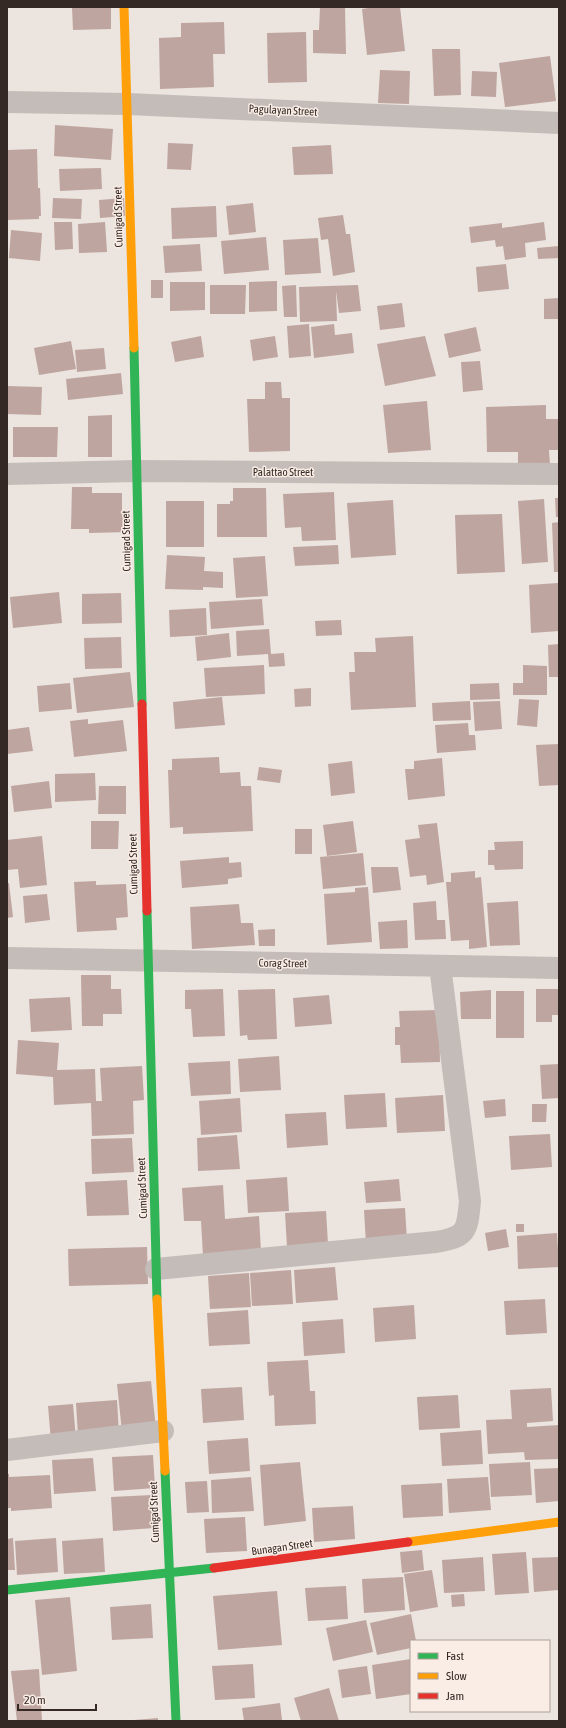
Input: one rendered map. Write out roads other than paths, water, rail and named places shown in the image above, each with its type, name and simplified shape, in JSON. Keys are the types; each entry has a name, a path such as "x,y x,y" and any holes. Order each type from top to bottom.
{"street":[{"name":"Cumigad Street","path":"124,7 128,104 156,1269 176,1721"},
{"name":"Pagulayan Street","path":"7,102 128,104 559,123"},
{"name":"Palattao Street","path":"7,474 136,471 559,474"},
{"name":"Corag Street","path":"7,958 559,968"},
{"path":"156,1269 436,1242 452,1239 462,1235 468,1223 470,1201 440,966"},
{"path":"7,1450 163,1431"},
{"name":"Bunagan Street","path":"7,1590 169,1574 559,1522"}]}
